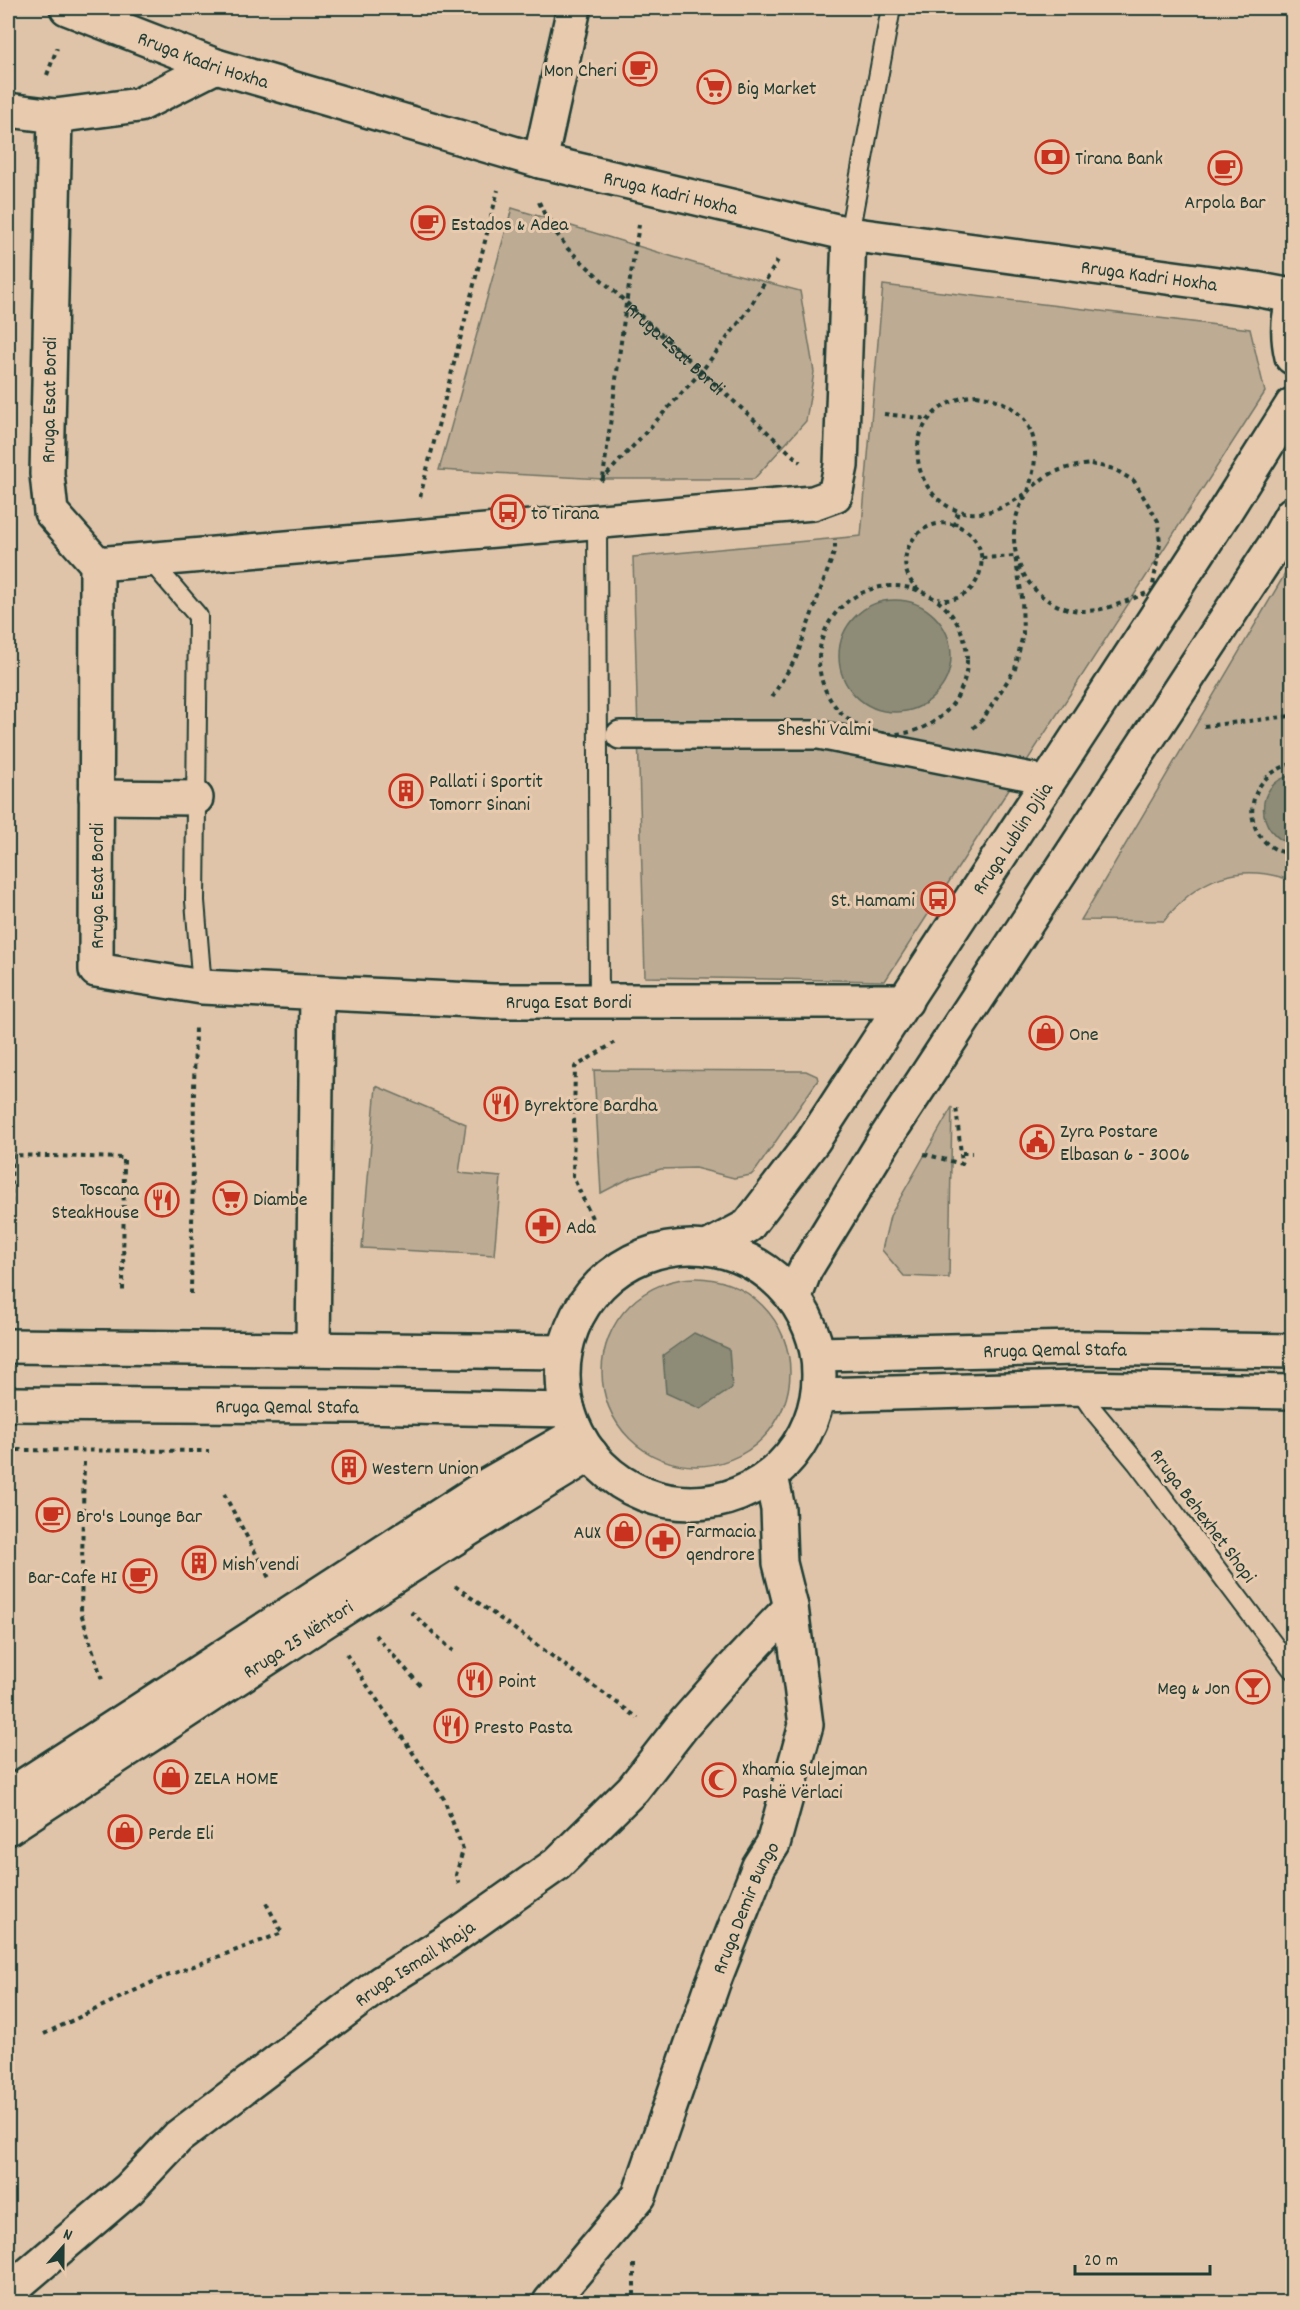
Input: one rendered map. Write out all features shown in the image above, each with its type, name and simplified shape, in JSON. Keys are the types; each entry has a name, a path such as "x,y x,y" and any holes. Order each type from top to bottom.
{"street":[{"path":"540,161 574,8"},
{"name":"Rruga Kadri Hoxha","path":"64,23 540,161 849,234 1293,296"},
{"path":"8,110 55,116 139,105 216,66"},
{"name":"Rruga Esat Bordi","path":"55,116 47,474 51,512 97,564 96,970 202,987 494,1001 906,1001"},
{"path":"97,564 597,520 666,517 813,503 835,495 841,466 849,234"},
{"path":"1293,306 1289,318 1288,341 1293,357"},
{"name":"Rruga Lublin Djlia","path":"707,1248 748,1226 813,1141 1293,405"},
{"path":"794,1299 805,1270 885,1139 1293,514"},
{"path":"620,735 819,735 1032,777"},
{"path":"96,797 196,798"},
{"path":"313,1348 316,993"},
{"path":"707,1248 728,1253 765,1270 794,1299 813,1334 818,1354 818,1395 814,1414 797,1448 771,1476 750,1489 726,1498 701,1502 676,1502 651,1497 628,1486 608,1472 579,1433 563,1382 565,1352 571,1329 597,1287 615,1272 637,1259 659,1251 707,1248"},
{"path":"8,1346 565,1352"},
{"name":"Rruga Qemal Stafa","path":"818,1354 1078,1348 1293,1351"},
{"name":"Rruga Qemal Stafa","path":"818,1395 1078,1388 1293,1392"},
{"name":"Rruga Qemal Stafa","path":"8,1404 344,1406 579,1433"},
{"name":"Rruga 25 Nëntori","path":"8,1796 489,1484 579,1433"},
{"name":"Rruga 25 Nëntori","path":"8,1828 439,1547 579,1433"},
{"name":"Rruga Demir Bungo","path":"550,2302 639,2196 713,1983 759,1866 773,1844 806,1725 791,1607 780,1563 778,1509 771,1476"},
{"name":"Rruga Ismail Xhaja","path":"8,2292 129,2189 177,2137 381,1983 473,1923 557,1864 633,1789 734,1667 791,1607"}],"lane":[{"path":"849,234 891,8"},
{"path":"597,520 599,1001"},
{"path":"149,559 198,616 195,901 202,987"},
{"name":"Rruga Behexhet Shopi","path":"1078,1388 1093,1410 1137,1462 1293,1669"}],"path":[{"path":"51,62 64,23"},
{"path":"417,507 499,187"},
{"name":"Rruga Esat Bordi","path":"538,199 548,222 568,249 802,464"},
{"path":"603,479 639,225"},
{"path":"597,486 701,372 747,312 778,260"},
{"path":"939,759 983,719 1015,669 1023,634 1022,597 1015,556 1013,534 1018,512 1028,492 1035,454 1033,436 1024,420 1011,406 986,396 958,397 941,406 928,419 919,438 917,458 921,478 933,495 950,507 970,512 990,511 1028,492 1046,477 1066,467 1091,464 1114,469 1134,481 1158,521 1160,544 1152,591 1103,609 1081,611 1059,606 1040,594 1024,577 1015,556"},
{"path":"874,413 928,419"},
{"path":"955,526 958,510"},
{"path":"934,524 955,526 971,534 982,558 981,571 976,584 967,593 955,599 943,600 920,591 911,584 905,560 914,537 923,529 934,524"},
{"path":"771,699 796,658 835,550 835,529"},
{"path":"982,558 1015,556"},
{"path":"920,591 896,586 863,593 848,601 831,619 821,641 819,667 825,691 840,712 859,726 882,734 906,734 929,725 948,711 961,691 968,668 966,644 957,622 934,598"},
{"path":"1199,727 1293,716"},
{"path":"1293,764 1280,767 1268,775 1258,786 1253,800 1253,814 1257,829 1264,841 1276,850 1293,854"},
{"path":"191,1294 195,1032"},
{"path":"592,1218 573,1177 575,1067 615,1043"},
{"path":"921,1154 962,1164 956,1102"},
{"path":"962,1153 972,1153"},
{"path":"8,1284 12,1155 124,1158 123,1291"},
{"path":"8,1450 209,1451"},
{"path":"84,1462 81,1613 103,1683"},
{"path":"224,1494 247,1541 272,1584"},
{"path":"449,1582 671,1741"},
{"path":"410,1610 453,1651"},
{"path":"369,1628 420,1685"},
{"path":"342,1648 444,1799 463,1850 456,1875 473,1923"},
{"path":"178,1761 188,1778"},
{"path":"44,2034 159,1979 282,1934 264,1901"}],"green space":[{"path":"512,208 697,264 800,291 814,372 806,421 754,479 603,479 439,470"},
{"name":"Sheshi Valmi","path":"883,285 1250,329 1265,392 885,981 645,977 633,557 861,536"},
{"path":"1292,562 1292,881 1273,875 1237,874 1221,877 1205,884 1177,906 1164,921 1081,920"},
{"path":"594,1070 806,1071 817,1076 818,1080 751,1175 734,1178 695,1168 661,1169 630,1178 601,1193"},
{"path":"376,1086 466,1124 459,1173 501,1177 494,1255 362,1248"},
{"path":"952,1107 949,1278 904,1276 882,1250 890,1216"},
{"path":"705,1278 732,1285 763,1305 783,1336 789,1354 789,1390 783,1408 763,1439 732,1459 714,1465 687,1466 652,1455 636,1445 623,1432 609,1408 603,1390 602,1363 613,1328 623,1312 636,1299 660,1285 678,1279"}],"shaded area":[{"path":"895,600 917,604 935,616 947,634 951,656 947,678 935,696 917,708 895,712 873,708 855,696 843,678 839,656 843,634 855,616 873,604"},
{"path":"1292,775 1292,845 1280,839 1271,830 1265,820 1264,809 1265,798 1270,788 1279,780"},
{"path":"694,1333 729,1349 732,1388 701,1409 666,1393 663,1355"}],"place":[{"name":"Mon Cheri","path":"640,69"},
{"name":"Big Market","path":"714,87"},
{"name":"Tirana Bank","path":"1052,157"},
{"name":"Arpola Bar","path":"1225,168"},
{"name":"Estados & Adea","path":"428,223"},
{"name":"to Tirana","path":"508,512"},
{"name":"Pallati i Sportit Tomorr Sinani","path":"406,791"},
{"name":"St. Hamami","path":"938,899"},
{"name":"One","path":"1046,1033"},
{"name":"Byrektore Bardha","path":"501,1104"},
{"name":"Zyra Postare Elbasan 6 - 3006","path":"1037,1142"},
{"name":"Diambe","path":"230,1198"},
{"name":"Toscana SteakHouse","path":"162,1200"},
{"name":"Ada","path":"543,1226"},
{"name":"Western Union","path":"349,1467"},
{"name":"Bro's Lounge Bar","path":"53,1515"},
{"name":"AUX","path":"624,1531"},
{"name":"Farmacia qendrore","path":"663,1541"},
{"name":"Mish vendi","path":"199,1563"},
{"name":"Bar-Cafe HI","path":"140,1576"},
{"name":"Point","path":"475,1680"},
{"name":"Meg & Jon","path":"1253,1687"},
{"name":"Presto Pasta","path":"451,1726"},
{"name":"ZELA HOME","path":"171,1777"},
{"name":"Xhamia Sulejman Pashë Vërlaci","path":"719,1780"},
{"name":"Perde Eli","path":"125,1832"}]}
